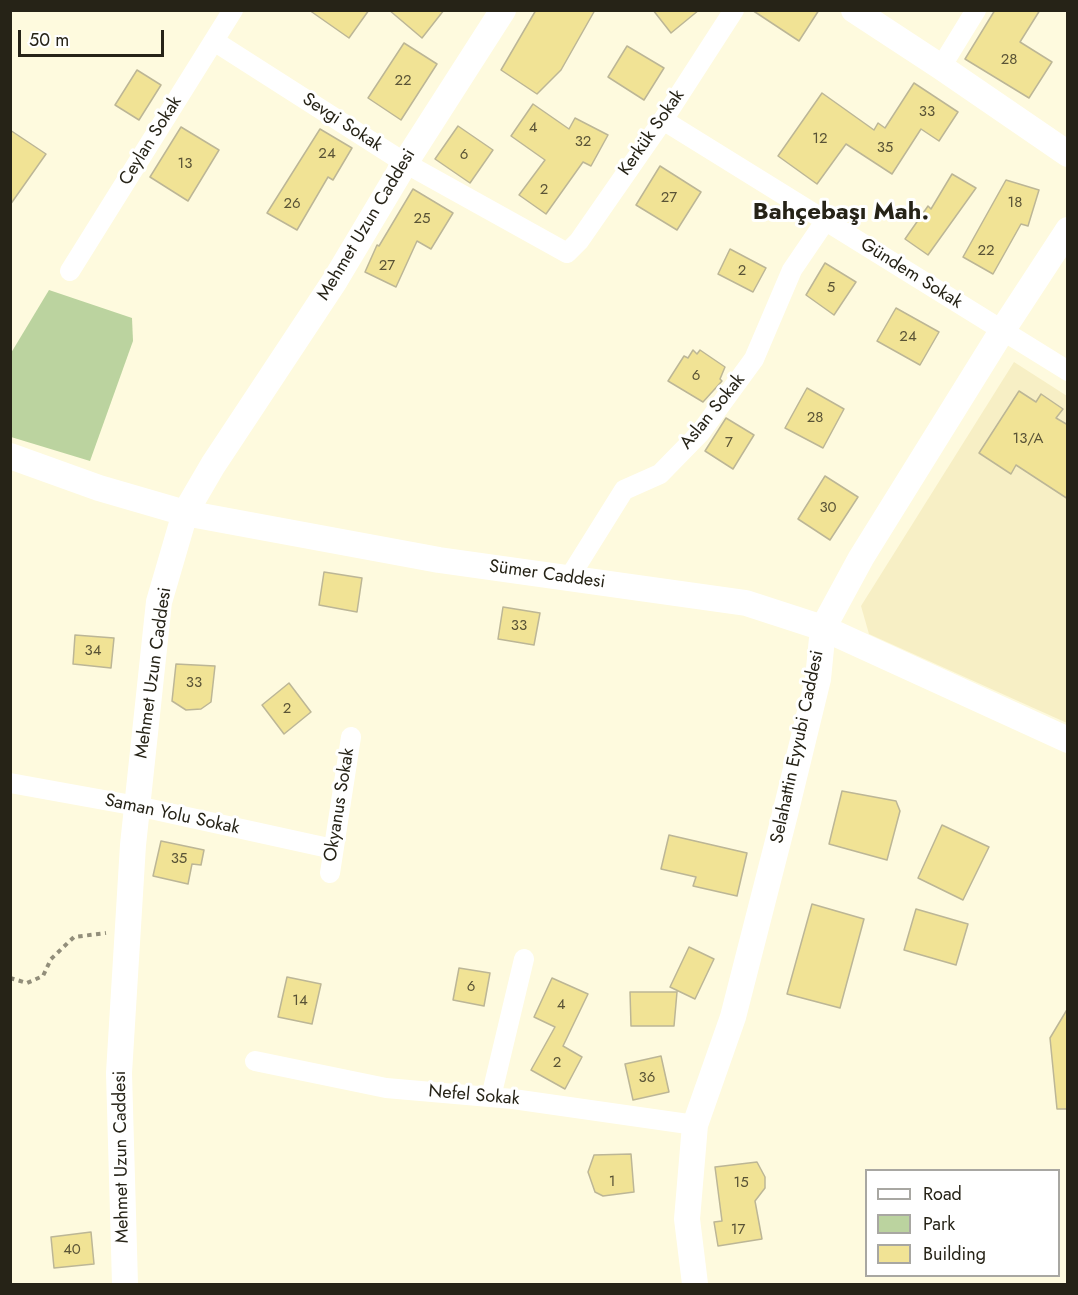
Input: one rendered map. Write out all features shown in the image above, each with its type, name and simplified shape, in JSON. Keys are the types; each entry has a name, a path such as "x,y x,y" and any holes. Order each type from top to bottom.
{"street":[{"name":"Ceylan Sokak","path":"69,271 234,10"},
{"name":"Mehmet Uzun Caddesi","path":"125,1284 119,1073 137,806 159,602 185,513 213,465 334,282 405,163 503,10"},
{"name":"Kerkük Sokak","path":"567,253 579,241 663,120 734,10"},
{"path":"854,10 1068,154"},
{"path":"940,67 976,10"},
{"name":"Sevgi Sokak","path":"214,41 405,163 567,253"},
{"name":"Gündem Sokak","path":"663,120 1068,371"},
{"name":"Aslan Sokak","path":"569,578 624,490 660,474 700,433 754,359 792,270 826,220"},
{"name":"Selahattin Eyyubi Caddesi","path":"695,1284 687,1219 695,1125 733,1017 818,679 823,628 861,558 1002,331 1068,230"},
{"name":"Sümer Caddesi","path":"10,456 99,488 185,513 439,560 746,603 823,628 1068,740"},
{"name":"Okyanus Sokak","path":"330,873 351,737"},
{"name":"Saman Yolu Sokak","path":"10,783 137,806 333,849"},
{"path":"491,1097 524,959"},
{"name":"Nefel Sokak","path":"255,1061 386,1088 491,1097 695,1125"}],"path":[{"path":"10,978 27,983 43,976 51,959 74,937 128,930"}],"shaded area":[{"path":"1014,362 1067,396 1067,723 869,634 861,606"}],"green space":[{"path":"49,290 132,318 133,341 90,461 11,437 11,353"}],"building":[{"path":"309,10 369,10 349,38"},
{"path":"389,10 444,10 422,38"},
{"path":"536,10 595,10 561,70 537,94 501,70"},
{"path":"653,10 699,10 671,33"},
{"path":"752,10 819,10 799,41"},
{"path":"995,10 1040,10 1020,42 1052,62 1029,98 965,59"},
{"path":"404,43 437,64 401,120 368,98"},
{"path":"627,46 664,68 644,100 608,77"},
{"path":"137,70 161,85 139,120 115,105"},
{"path":"914,83 958,112 939,141 921,129 892,174 846,144 817,184 778,156 822,93 874,130 878,123 885,128"},
{"path":"533,104 569,129 575,118 608,135 591,166 583,162 546,214 519,195 545,160 511,136"},
{"path":"458,126 493,150 470,183 435,159"},
{"path":"181,127 219,150 188,201 150,177"},
{"path":"320,129 352,148 333,180 328,177 297,230 267,213"},
{"path":"10,130 46,154 10,205"},
{"path":"660,166 701,192 677,230 636,205"},
{"path":"952,174 976,188 928,255 905,239 928,206 931,209"},
{"path":"1006,180 1039,190 1028,226 1021,224 993,274 963,257"},
{"path":"413,189 453,213 431,249 417,241 396,287 365,272 377,245 379,246"},
{"path":"730,249 766,268 753,292 718,274"},
{"path":"825,263 856,282 834,315 806,295"},
{"path":"896,308 939,332 920,365 877,341"},
{"path":"693,350 697,354 700,350 725,367 720,379 722,381 703,402 668,381 684,356 688,358"},
{"path":"807,388 844,409 823,448 785,428"},
{"path":"1019,391 1036,402 1041,394 1063,409 1056,418 1068,425 1068,499 1016,465 1011,474 979,453"},
{"path":"726,418 754,435 733,469 705,451"},
{"path":"825,476 858,497 830,540 798,519"},
{"path":"324,572 362,578 357,612 319,605"},
{"path":"503,607 540,613 534,645 498,639"},
{"path":"75,635 114,638 111,668 73,664"},
{"path":"176,664 215,666 211,702 201,709 186,710 172,701"},
{"path":"289,683 311,712 284,734 262,705"},
{"path":"842,791 896,801 900,811 887,860 829,844"},
{"path":"942,825 989,847 963,900 918,878"},
{"path":"669,835 747,853 737,896 693,886 696,877 661,869"},
{"path":"161,841 204,850 201,865 192,864 188,884 153,876"},
{"path":"812,904 864,919 840,1008 787,994"},
{"path":"916,909 968,924 956,965 904,950"},
{"path":"689,947 714,959 695,999 670,987"},
{"path":"459,968 490,973 484,1006 453,1000"},
{"path":"287,977 321,984 312,1024 278,1017"},
{"path":"552,978 588,994 563,1046 582,1057 565,1089 531,1070 555,1027 534,1017"},
{"path":"630,992 677,992 674,1026 631,1026"},
{"path":"1068,1008 1068,1109 1057,1109 1050,1038"},
{"path":"661,1056 669,1092 633,1100 625,1064"},
{"path":"631,1154 634,1192 603,1196 595,1192 588,1172 594,1155"},
{"path":"757,1162 765,1177 765,1188 755,1201 762,1239 718,1246 714,1222 722,1221 715,1167"},
{"path":"91,1232 94,1264 54,1268 51,1237"}],"district":[{"name":"Bahçebaşı Mah.","path":"841,213"}]}
